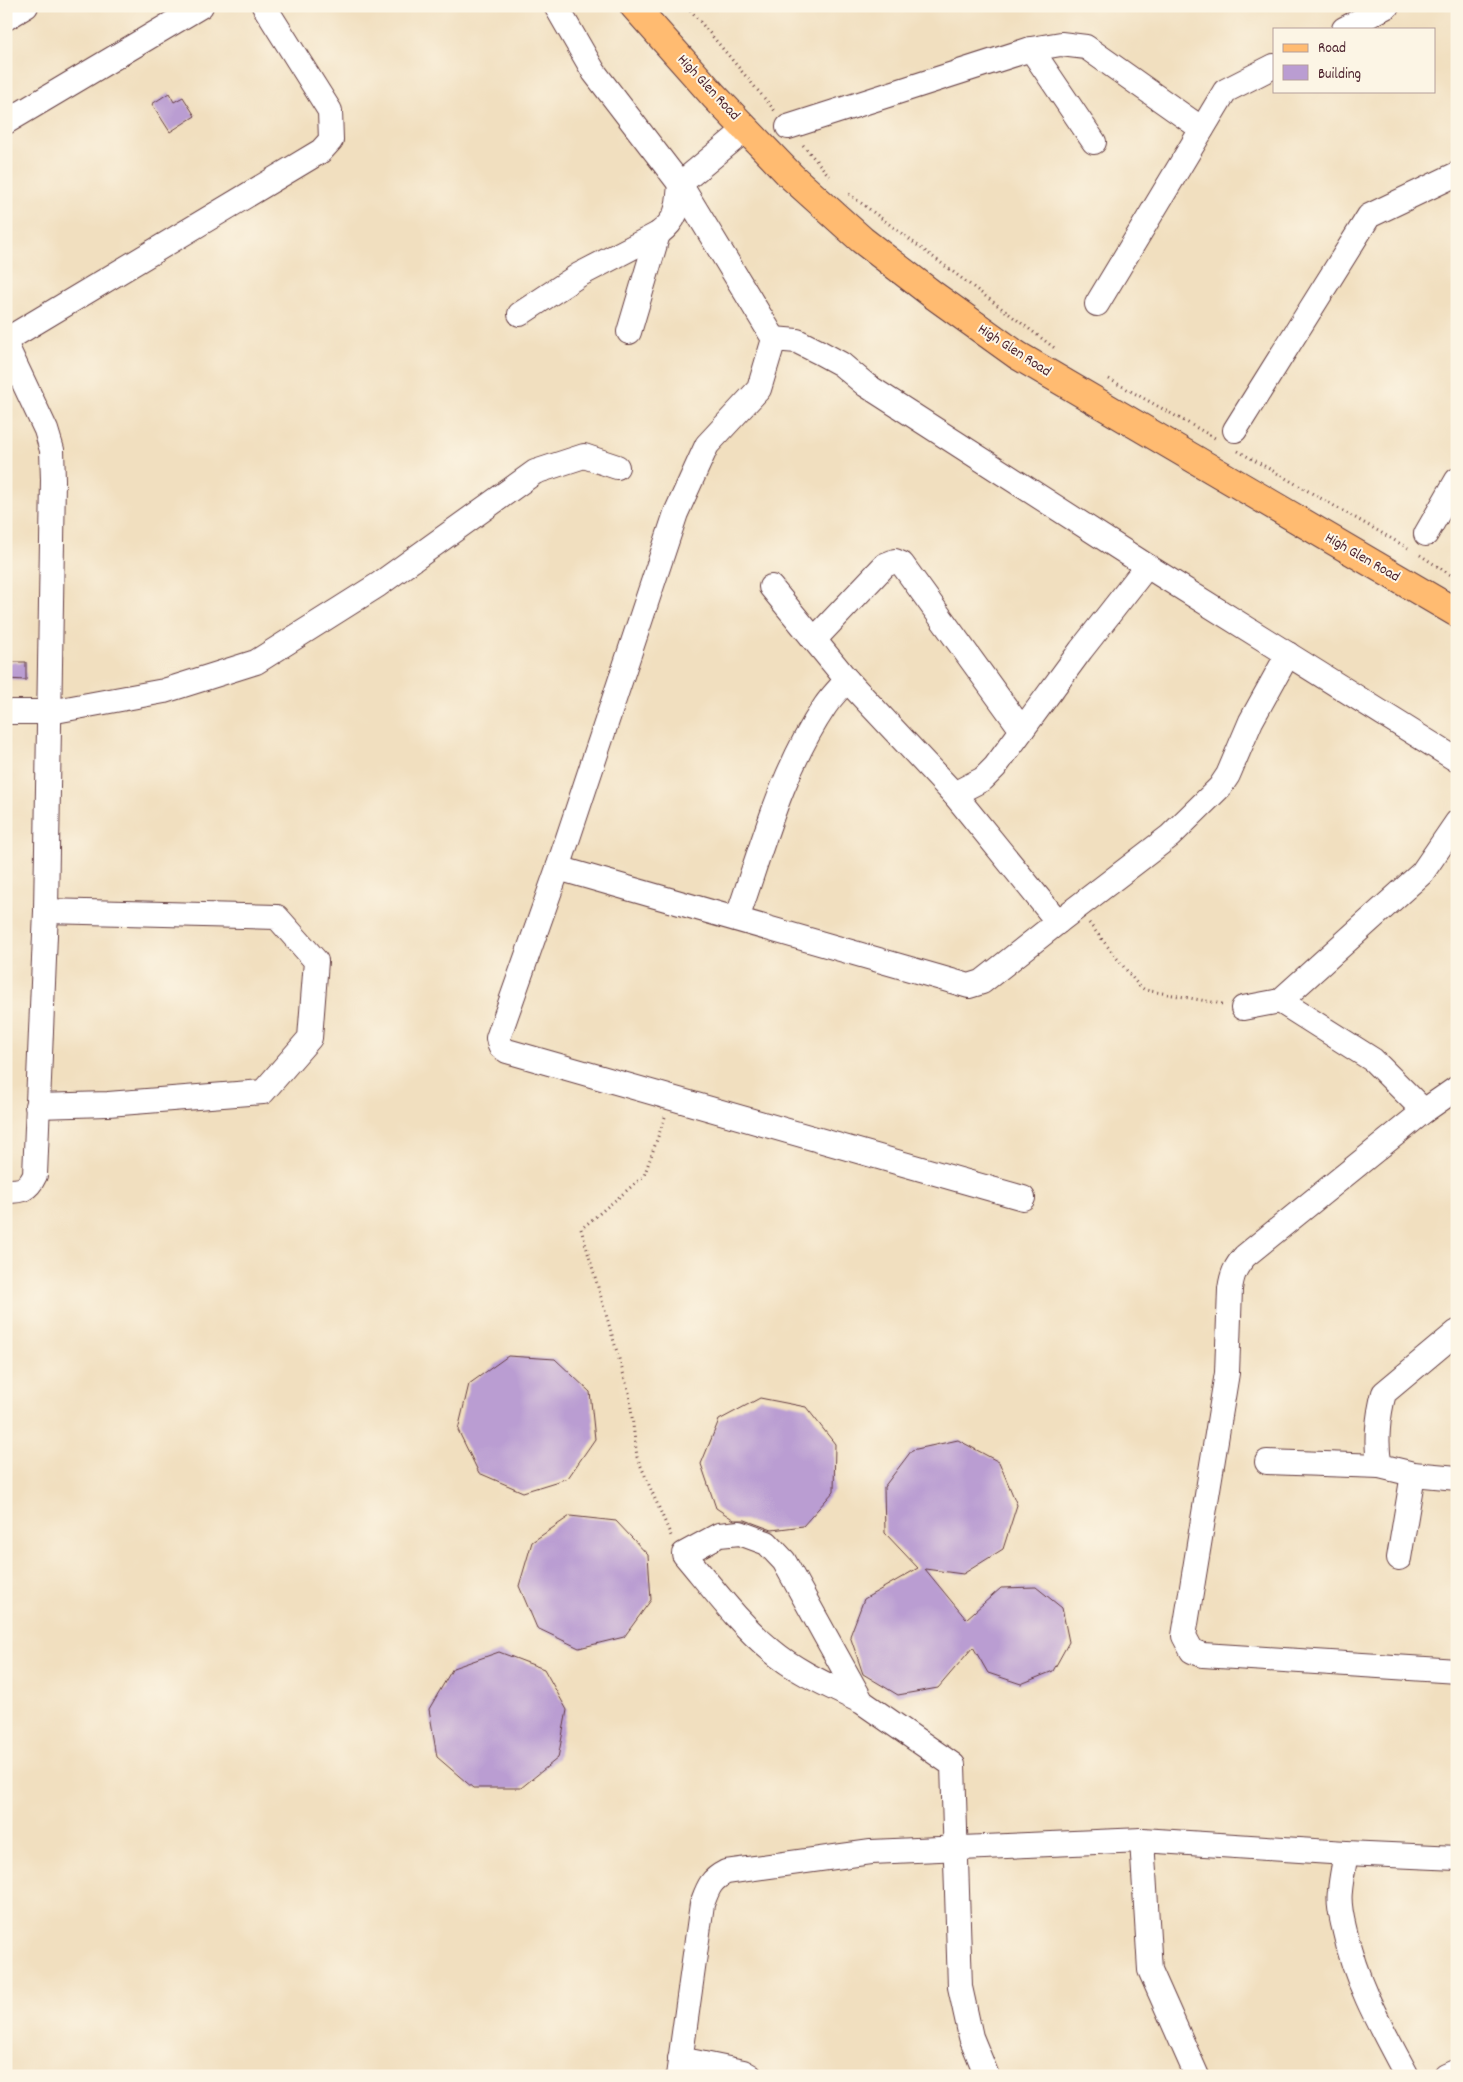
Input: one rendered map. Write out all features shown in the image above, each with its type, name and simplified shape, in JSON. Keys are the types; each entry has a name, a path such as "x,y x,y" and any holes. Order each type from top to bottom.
{"main road":[{"name":"High Glen Road","path":"634,6 792,177 862,240 932,294 1016,355 1457,613"}],"street":[{"path":"6,18 26,6"},
{"path":"6,122 201,6"},
{"path":"6,340 321,151 331,140 330,111 264,6"},
{"path":"556,6 594,72 680,184 774,339 759,389 707,446 676,513 558,868 498,1038 500,1046 507,1051 1023,1198"},
{"path":"1346,28 1386,6"},
{"path":"788,127 1032,49 1062,44 1086,47 1202,129"},
{"path":"1032,49 1094,142"},
{"path":"1097,304 1225,92 1273,67"},
{"path":"520,314 578,275 658,234 670,225 677,212 680,184 746,129"},
{"path":"1230,441 1369,216 1457,174"},
{"path":"629,332 658,234"},
{"path":"774,339 797,341 841,364 866,384 1147,566 1457,760"},
{"path":"6,345 46,430 52,450 53,490 46,911 35,1175 26,1189 6,1191"},
{"path":"6,712 50,712 164,690 256,662 378,585 534,472 584,456 617,467"},
{"path":"1418,546 1457,480"},
{"path":"814,640 885,565 895,561 902,564 1022,730"},
{"path":"954,794 983,779 995,767 1081,650 1147,566"},
{"path":"772,587 847,680 954,794 1058,922"},
{"path":"558,868 970,986 982,982 1077,906 1170,836 1220,787 1228,775 1251,721 1288,654"},
{"path":"737,919 790,768 806,735 826,704 847,680"},
{"path":"1243,1008 1280,1001 1422,873 1457,822"},
{"path":"37,1106 108,1104 263,1092 310,1038 316,961 277,917 46,911"},
{"path":"1280,1001 1373,1060 1424,1112"},
{"path":"1457,1088 1424,1112 1245,1256 1236,1266 1231,1276 1227,1373 1184,1636 1192,1652 1203,1655 1457,1671"},
{"path":"1380,1466 1377,1454 1381,1404 1384,1393 1457,1332"},
{"path":"1268,1462 1380,1466 1413,1474 1457,1478"},
{"path":"1399,1558 1413,1474"},
{"path":"862,1702 784,1561 767,1544 740,1533 719,1536 684,1554 742,1624 773,1652 805,1673 862,1702 953,1765 954,1850 960,1987 971,2037 987,2076"},
{"path":"1142,1840 1150,1970 1197,2076"},
{"path":"750,2076 743,2072 679,2067 702,1904 715,1878 737,1870 870,1852 954,1850 1142,1840 1457,1858"},
{"path":"1346,1853 1340,1892 1340,1913 1346,1940 1356,1975 1373,2012 1407,2076"},
{"path":"1446,2076 1457,2071"}],"path":[{"path":"687,6 836,185"},
{"path":"844,190 1061,353"},
{"path":"1104,376 1230,441 1418,546 1457,579"},
{"path":"1077,906 1138,986 1145,990 1243,1008"},
{"path":"672,1098 644,1176 581,1229 629,1392 637,1457 669,1534 684,1554"}],"building":[{"path":"169,93 174,102 183,97 195,116 170,132 152,104"},
{"path":"6,662 26,662 26,680 6,679"},
{"path":"508,1356 555,1359 590,1392 595,1439 568,1478 523,1492 479,1473 458,1430 469,1384"},
{"path":"760,1398 806,1407 835,1444 834,1491 803,1526 772,1530 745,1520 734,1520 716,1508 701,1464 719,1420"},
{"path":"958,1440 999,1462 1017,1505 1003,1549 963,1574 925,1569 966,1619 1001,1588 1036,1587 1062,1608 1069,1642 1053,1671 1021,1684 988,1673 973,1647 938,1688 898,1695 863,1674 850,1636 864,1599 918,1568 885,1533 884,1487 912,1450"},
{"path":"570,1516 616,1521 648,1555 651,1600 624,1637 579,1648 537,1628 519,1586 532,1542"},
{"path":"499,1652 544,1669 567,1710 558,1758 521,1788 473,1788 437,1757 429,1709 453,1668"}]}
